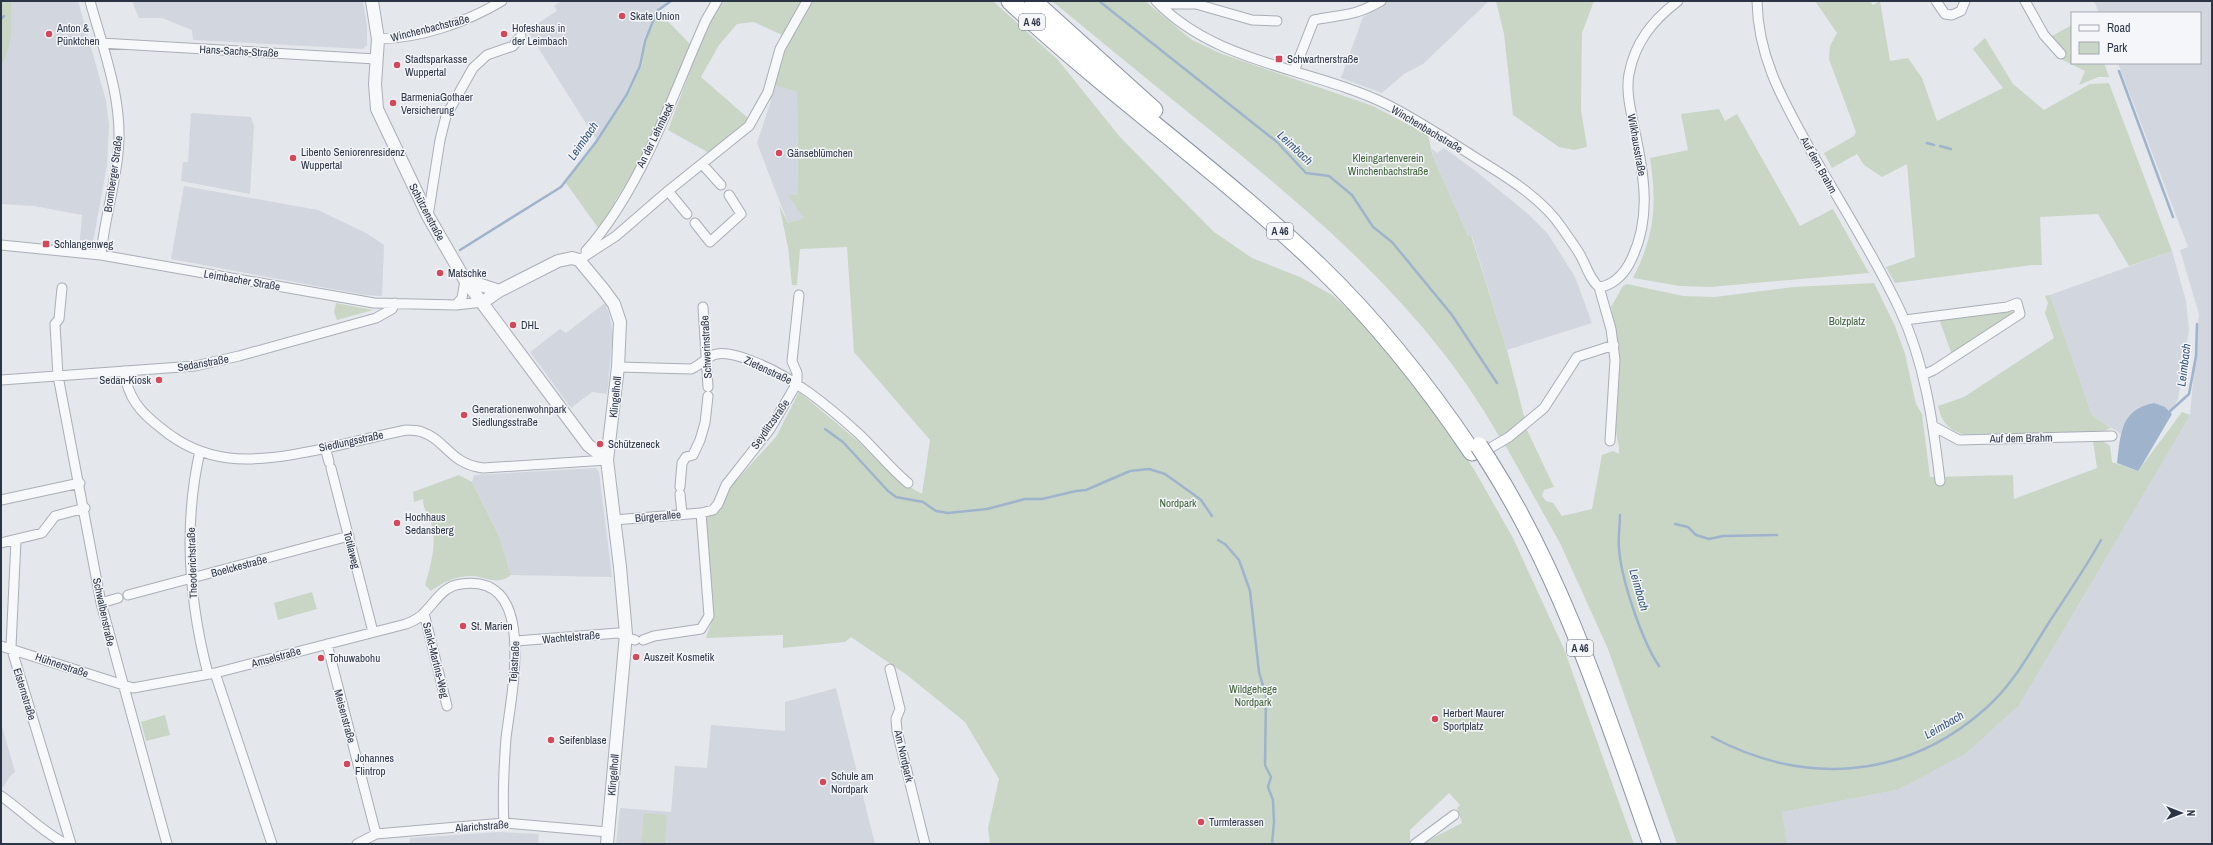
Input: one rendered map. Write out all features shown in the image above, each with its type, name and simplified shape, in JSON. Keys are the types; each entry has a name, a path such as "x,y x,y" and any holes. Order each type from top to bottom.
{"highway":[{"name":"A 46","path":"1010,1 1054,42 1247,201 1318,266 1353,301 1408,364 1511,500 1551,579 1590,675 1652,844"},
{"name":"A 46","path":"1033,1 1212,162 1307,243 1340,274 1375,311 1422,365 1478,457 1530,557 1556,614 1641,844"}],"street":[{"name":"Bromberger Straße","path":"90,1 102,43 118,112 119,132 118,153 101,255"},
{"name":"Schützenstraße","path":"372,1 378,39 375,98 377,109 428,216 465,280 483,302 588,445 607,460"},
{"name":"Winchenbachstraße","path":"378,39 393,39 458,23 477,16 502,1"},
{"name":"An der Lehmbeck","path":"579,260 608,225 652,147 700,34 717,1"},
{"path":"483,302 499,291 558,261 572,258 579,260 616,236 668,191 744,131 752,121 768,92 780,49 807,1"},
{"path":"1294,71 1314,20 1351,15 1364,11 1381,1"},
{"name":"Wilkhausstraße","path":"1599,287 1604,286 1618,278 1627,268 1642,235 1645,216 1646,194 1643,170 1628,93 1629,75 1633,58 1644,33 1660,14 1678,1"},
{"name":"Auf dem Brahm","path":"1757,1 1762,46 1776,88 1905,320 1923,375 1933,426 1940,481"},
{"path":"1936,1 1945,14 1952,15 1961,11 1965,1"},
{"path":"2026,1 2044,35 2061,54"},
{"name":"Winchenbachstraße","path":"1158,2 1179,20 1210,40 1386,104 1508,178 1543,207 1561,226 1579,254 1594,283 1599,287 1614,345 1615,386 1610,441"},
{"name":"Winchenbachstraße","path":"1158,2 1196,4 1252,20 1278,21"},
{"path":"428,216 440,140 446,116 473,68 487,55 513,46 521,36"},
{"name":"Hans-Sachs-Straße","path":"102,43 376,59"},
{"path":"702,164 721,185"},
{"path":"668,191 687,214"},
{"path":"695,223 710,242 741,214 729,195"},
{"name":"Leimbacher Straße","path":"1,245 101,255 366,302 456,305 483,302"},
{"name":"Klingelholl","path":"579,260 610,299 618,312 620,322 618,366 607,460 620,567 634,638 607,844"},
{"path":"456,305 462,298 465,280 499,291"},
{"name":"Schwalbenstraße","path":"62,288 59,319 55,324 58,376 80,483 101,603 167,844"},
{"path":"797,383 798,376 794,368 792,357 799,294"},
{"path":"1905,320 2006,307 2017,303 2020,314 1934,370 1923,375"},
{"name":"Sedanstraße","path":"1,380 195,366 239,356 376,318 392,308 395,304"},
{"name":"Schwerinstraße","path":"682,514 680,490 682,462 696,450 704,429 708,391 703,307"},
{"path":"1478,457 1509,437 1544,408 1577,357 1614,345"},
{"name":"Zietenstraße","path":"618,366 691,369 700,366 712,355 718,354 739,357 765,366 797,383 858,433 908,483"},
{"name":"Siedlungsstraße","path":"124,371 127,389 133,401 164,431 200,451 229,458 245,459 287,455 406,430 422,432 433,438 468,466 483,468 607,460"},
{"name":"Seydlitzstraße","path":"701,513 713,510 718,504 726,485 770,429 797,383"},
{"name":"Auf dem Brahm","path":"1933,426 1959,440 2112,436"},
{"name":"Totilaweg","path":"325,447 373,632"},
{"name":"Theoderichstraße","path":"200,451 191,500 189,533 190,578 196,623 211,674 272,844"},
{"path":"1,500 80,483"},
{"path":"1,543 42,533 54,516 84,508"},
{"path":"634,638 701,629 704,626 709,616 701,513"},
{"name":"Bürgerallee","path":"614,520 701,513"},
{"name":"Boelckestraße","path":"128,595 349,536"},
{"name":"Elsternstraße","path":"16,540 10,647 70,844"},
{"name":"Tejastraße","path":"424,613 438,596 446,590 461,584 481,583 498,592 510,613 516,641 502,788 504,823"},
{"path":"101,603 118,598"},
{"name":"Amselstraße","path":"123,687 133,688 211,674 406,624 418,619 424,613"},
{"name":"Sankt-Martins-Weg","path":"424,613 447,706"},
{"name":"Wachtelstraße","path":"516,641 634,638"},
{"name":"Meisenstraße","path":"327,644 376,834"},
{"name":"Hühnerstraße","path":"1,646 10,647 123,687"},
{"name":"Am Nordpark","path":"890,669 900,709 896,719 897,732 925,844"},
{"path":"1,796 19,808 56,839 66,844"},
{"path":"1415,844 1454,815"},
{"name":"Alarichstraße","path":"357,844 376,834 504,823 608,832"}],"shaded area":[{"path":"1,1 78,1 106,101 109,125 107,165 93,242 80,240 82,215 34,206 1,204"},
{"path":"132,1 363,1 367,27 367,45 363,49 193,40 192,30 162,18 139,18"},
{"path":"562,1 672,1 656,11 643,41 639,66 626,93 596,139 527,30 557,11 554,6"},
{"path":"1388,1 1489,1 1423,64 1404,74 1382,93 1341,78 1363,17"},
{"path":"2094,1 2212,1 2212,844 1787,844 1781,812 1897,790 2190,415 2199,314 2180,250 2188,247 2118,64 2201,64 2201,12 2099,12"},
{"name":"Gänseblümchen","path":"773,85 797,92 798,195 788,195 804,215 804,218 788,223 757,143 771,101 768,99"},
{"path":"191,113 251,117 254,126 250,194 181,181 183,162 188,162"},
{"path":"1444,148 1473,169 1528,214 1548,234 1575,277 1592,323 1507,350 1472,236 1468,236 1433,157 1432,149 1437,153"},
{"path":"184,186 318,210 366,233 384,245 382,296 365,295 171,259"},
{"path":"2172,251 2186,301 2189,330 2178,399 2171,412 2165,407 2124,425 2121,434 2092,415 2050,295"},
{"path":"605,303 609,313 613,334 607,394 592,392 571,408 530,352 560,329 566,333"},
{"path":"596,468 599,472 612,577 511,575 500,538 472,482 474,475"},
{"path":"836,688 875,844 616,844 620,808 671,812 675,766 707,768 711,725 785,731 785,702"},
{"path":"1,723 15,772 11,775 3,787 1,785"},
{"path":"499,832 539,834 538,844 410,844 410,838"}],"green space":[{"path":"1,1 11,1 12,18 10,43 1,66"},
{"path":"720,1 803,1 782,35 754,22 737,24 719,45 701,77 749,119 739,132 711,154 668,130 707,25"},
{"name":"Nordpark","path":"812,1 993,1 1058,60 1120,137 1214,232 1252,258 1300,277 1332,295 1374,333 1431,404 1475,471 1513,538 1564,649 1634,844 1421,844 1462,823 1457,808 1460,805 1449,793 1410,830 1410,844 990,844 988,828 999,779 965,722 907,675 851,637 845,642 783,648 783,635 706,638 712,621 703,519 722,505 733,484 776,437 799,392 859,442 896,479 922,494 930,440 854,352 847,247 800,249 797,285 792,285 788,247 779,205 788,223 804,218 788,195 798,195 797,92 773,85 791,36"},
{"name":"Kleingartenverein Winchenbachstraße","path":"1052,1 1145,1 1192,40 1222,54 1373,106 1428,135 1433,157 1468,236 1471,235 1507,350 1525,420 1500,438 1473,394 1444,353 1412,315 1341,242 1265,175"},
{"path":"1496,1 1594,1 1582,33 1581,110 1587,147 1574,150 1559,147 1513,115 1504,34"},
{"path":"1815,1 1870,1 1873,5 1880,1 1890,61 1908,58 1922,78 1937,121 2003,88 1973,49 1985,38 2013,84 2044,110 2090,84 2109,83 2172,251 2129,266 2098,214 2040,217 2042,265 2032,265 1895,283 1886,267 1915,257 1907,164 1882,177 1864,165 1857,154 1832,168 1824,153 1854,136 1856,132 1829,59 1830,46 1837,33"},
{"path":"658,11 692,46 652,144 615,201 614,210 601,232 566,183 628,95 642,65 645,42"},
{"path":"2071,26 2071,64 2059,58 2050,37"},
{"path":"2071,64 2104,64 2109,77 2098,77 2079,85 2085,71"},
{"path":"1719,109 1725,121 1737,114 1800,226 1833,209 1869,273 1710,287 1680,286 1633,278 1646,248 1652,219 1653,190 1650,158 1688,150 1681,114"},
{"name":"Bolzplatz","path":"1874,283 1895,326 1905,354 1916,404 1922,414 1930,477 2013,475 2014,499 2097,468 2093,441 2103,441 2110,446 2112,462 2138,471 2182,412 2190,415 2019,705 1965,754 1897,790 1782,812 1787,844 1677,844 1608,649 1560,543 1504,443 1523,430 1527,430 1554,487 1544,490 1542,496 1546,501 1553,503 1562,516 1592,509 1602,455 1613,451 1619,454 1614,421 1616,333 1611,307 1623,286 1627,284 1683,296 1715,297 1794,287"},
{"path":"2050,295 2092,415 2111,428 2098,433 1962,434 1953,430 1943,420 1938,406 1964,397 2054,338 2045,313 2048,303 2045,296"},
{"path":"336,303 373,310 337,320 334,312"},
{"path":"2012,309 2014,315 1952,355 1939,319"},
{"path":"459,475 472,482 500,538 511,575 502,580 492,580 472,576 455,578 445,582 431,591 425,585 429,572 434,541 432,526 424,506 423,499 414,502 413,492"},
{"path":"312,592 317,609 278,620 274,603"},
{"path":"165,715 170,735 146,741 141,722"},
{"path":"644,813 667,815 665,844 641,844"}],"water":[{"path":"2154,403 2165,407 2172,414 2142,465 2138,471 2117,463 2124,424 2128,417 2134,411 2143,406"}],"waterway":[{"name":"Leimbach","path":"460,250 561,187 596,142 627,94 640,66 645,41 657,11 671,1"},
{"name":"Leimbach","path":"1099,1 1277,142 1306,173 1329,176 1352,195 1373,227 1392,242 1452,315 1497,383"},
{"path":"1,19 4,16"},
{"name":"Leimbach","path":"2119,71 2173,217"},
{"path":"1927,143 1934,145"},
{"path":"1940,146 1951,149"},
{"name":"Leimbach","path":"2168,413 2189,394 2196,356 2197,324"},
{"path":"825,429 843,442 888,491 896,497 923,502 936,511 948,513 987,509 1025,499 1042,499 1086,490 1130,471 1149,469 1165,474 1193,494 1201,500 1212,516"},
{"name":"Leimbach","path":"1620,515 1619,548 1628,592 1639,626 1652,655 1659,666"},
{"path":"1675,524 1688,527 1696,535 1709,539 1723,536 1777,535"},
{"path":"1218,540 1225,544 1239,560 1250,591 1259,672 1266,696 1265,765 1271,777 1268,787 1273,800 1274,822 1272,844"},
{"name":"Leimbach","path":"1712,737 1747,753 1782,763 1818,768 1853,768 1888,762 1922,750 1954,733 1985,709 2004,690 2027,658 2101,540"}],"place":[{"name":"Skate Union","path":"622,16"},
{"name":"Anton & Pünktchen","path":"49,34"},
{"name":"Hofeshaus in der Leimbach","path":"504,34"},
{"name":"Schwartnerstraße","path":"1279,59"},
{"name":"Stadtsparkasse Wuppertal","path":"397,65"},
{"name":"BarmeniaGothaer Versicherung","path":"393,103"},
{"name":"Gänseblümchen","path":"779,153"},
{"name":"Libento Seniorenresidenz Wuppertal","path":"293,158"},
{"name":"Schlangenweg","path":"46,244"},
{"name":"Matschke","path":"440,273"},
{"name":"DHL","path":"513,325"},
{"name":"Sedan-Kiosk","path":"159,380"},
{"name":"Generationenwohnpark Siedlungsstraße","path":"464,415"},
{"name":"Schützeneck","path":"600,444"},
{"name":"Hochhaus Sedansberg","path":"397,523"},
{"name":"St. Marien","path":"463,626"},
{"name":"Auszeit Kosmetik","path":"636,657"},
{"name":"Tohuwabohu","path":"321,658"},
{"name":"Herbert Maurer Sportplatz","path":"1435,719"},
{"name":"Seifenblase","path":"551,740"},
{"name":"Johannes Flintrop","path":"347,764"},
{"name":"Schule am Nordpark","path":"823,782"},
{"name":"Turmterassen","path":"1201,822"}],"park label":[{"name":"Wildgehege Nordpark","path":"1253,695"}]}
